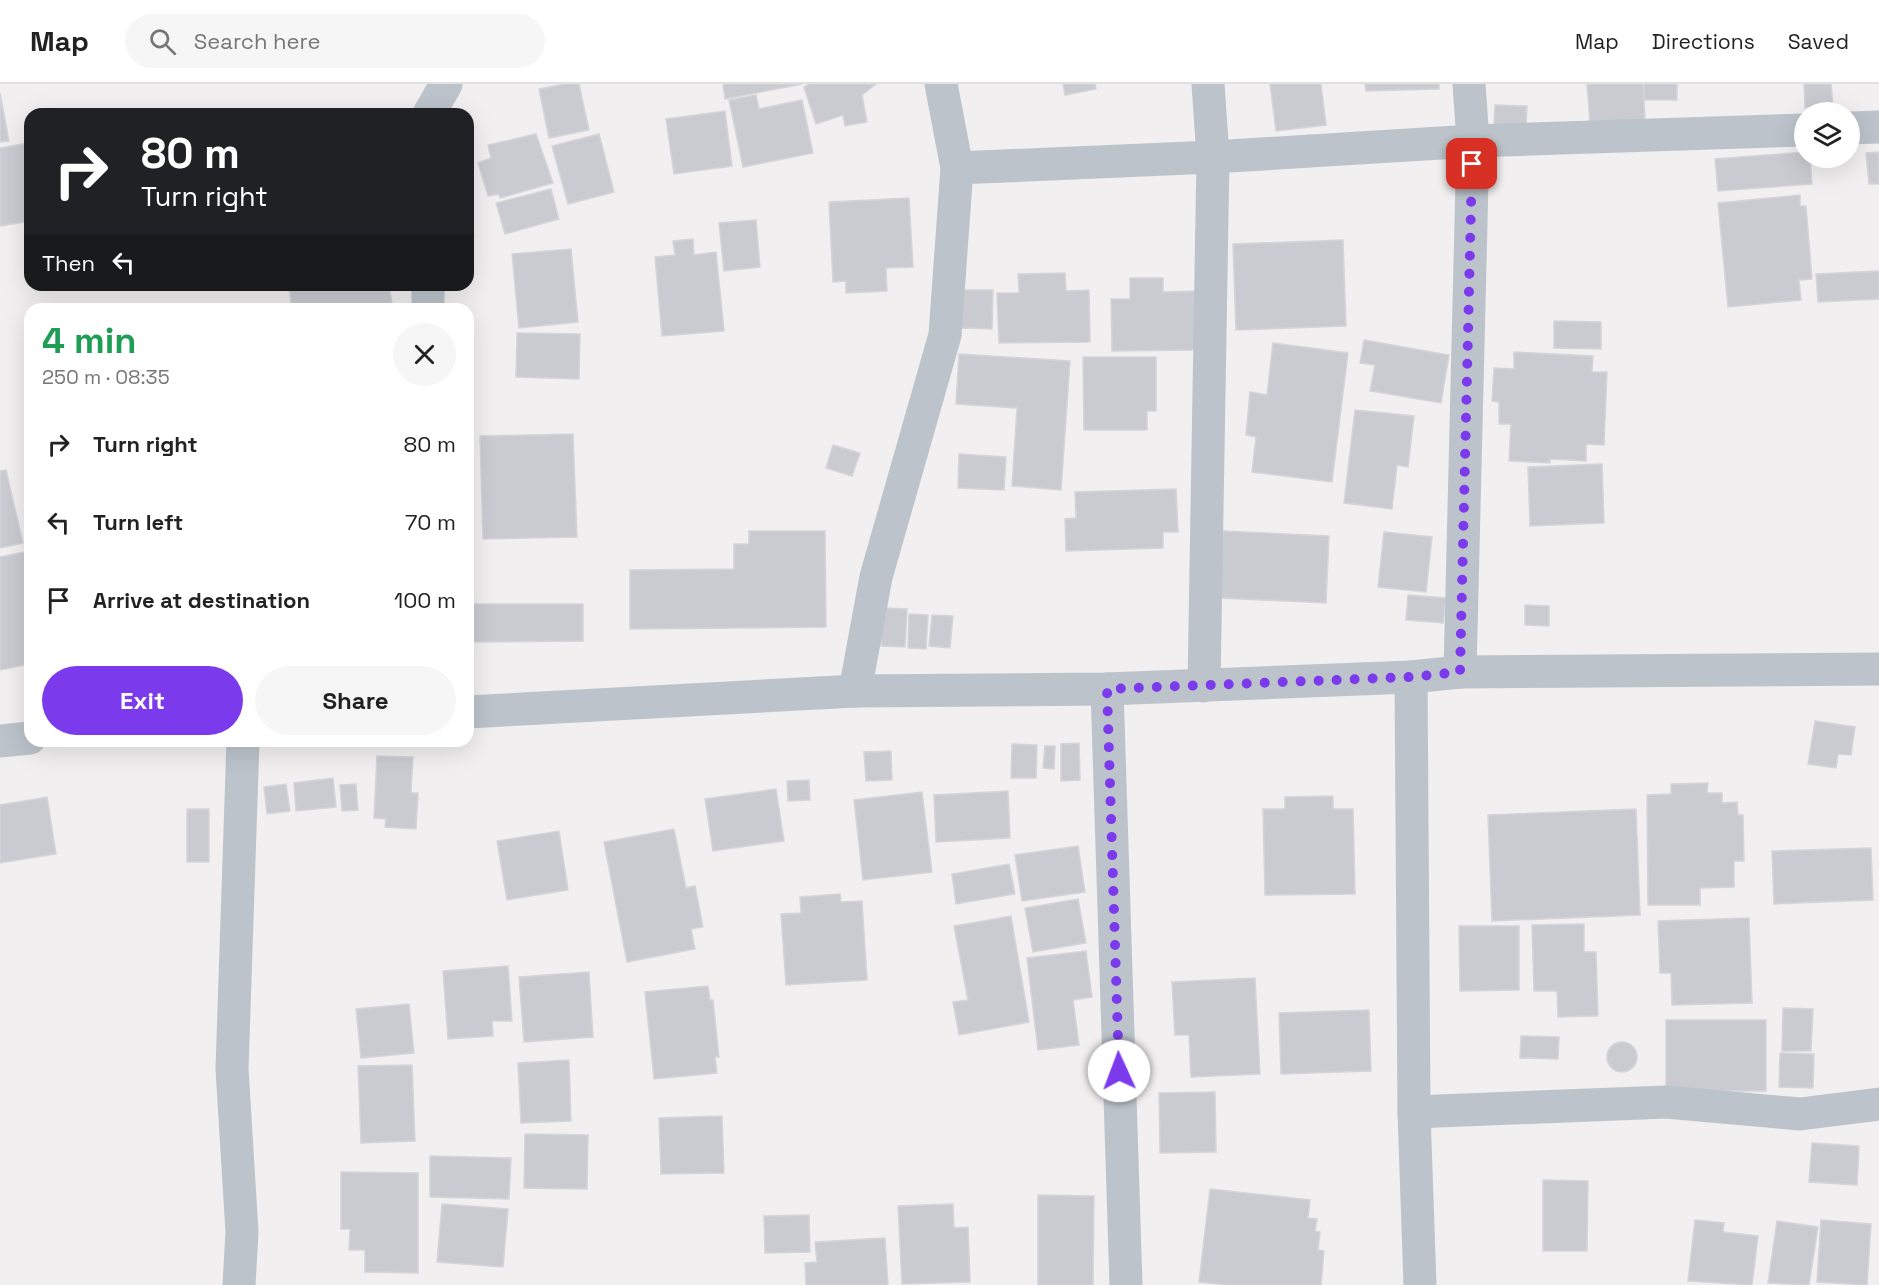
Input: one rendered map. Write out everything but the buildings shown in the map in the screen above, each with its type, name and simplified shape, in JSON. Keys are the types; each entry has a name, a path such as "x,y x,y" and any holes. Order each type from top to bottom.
{"street":[{"path":"432,108 446,84"},
{"path":"855,691 876,577 945,335 957,168 941,84"},
{"path":"1204,686 1213,157 1208,84"},
{"path":"1460,672 1473,141 1469,84"},
{"path":"1860,128 1879,127"},
{"path":"957,168 1213,157 1473,141 1794,130"},
{"path":"474,712 855,691 1204,686 1411,677 1460,672 1879,669"},
{"path":"1411,677 1414,1112 1420,1285"},
{"path":"1107,689 1126,1285"},
{"path":"0,741 24,739"},
{"path":"238,1285 242,1233 232,1069 243,747"},
{"path":"1414,1112 1666,1102 1800,1114 1879,1104"}],"route":[{"path":"1119,1071 1107,689 1411,677 1460,672 1472,164"}]}
